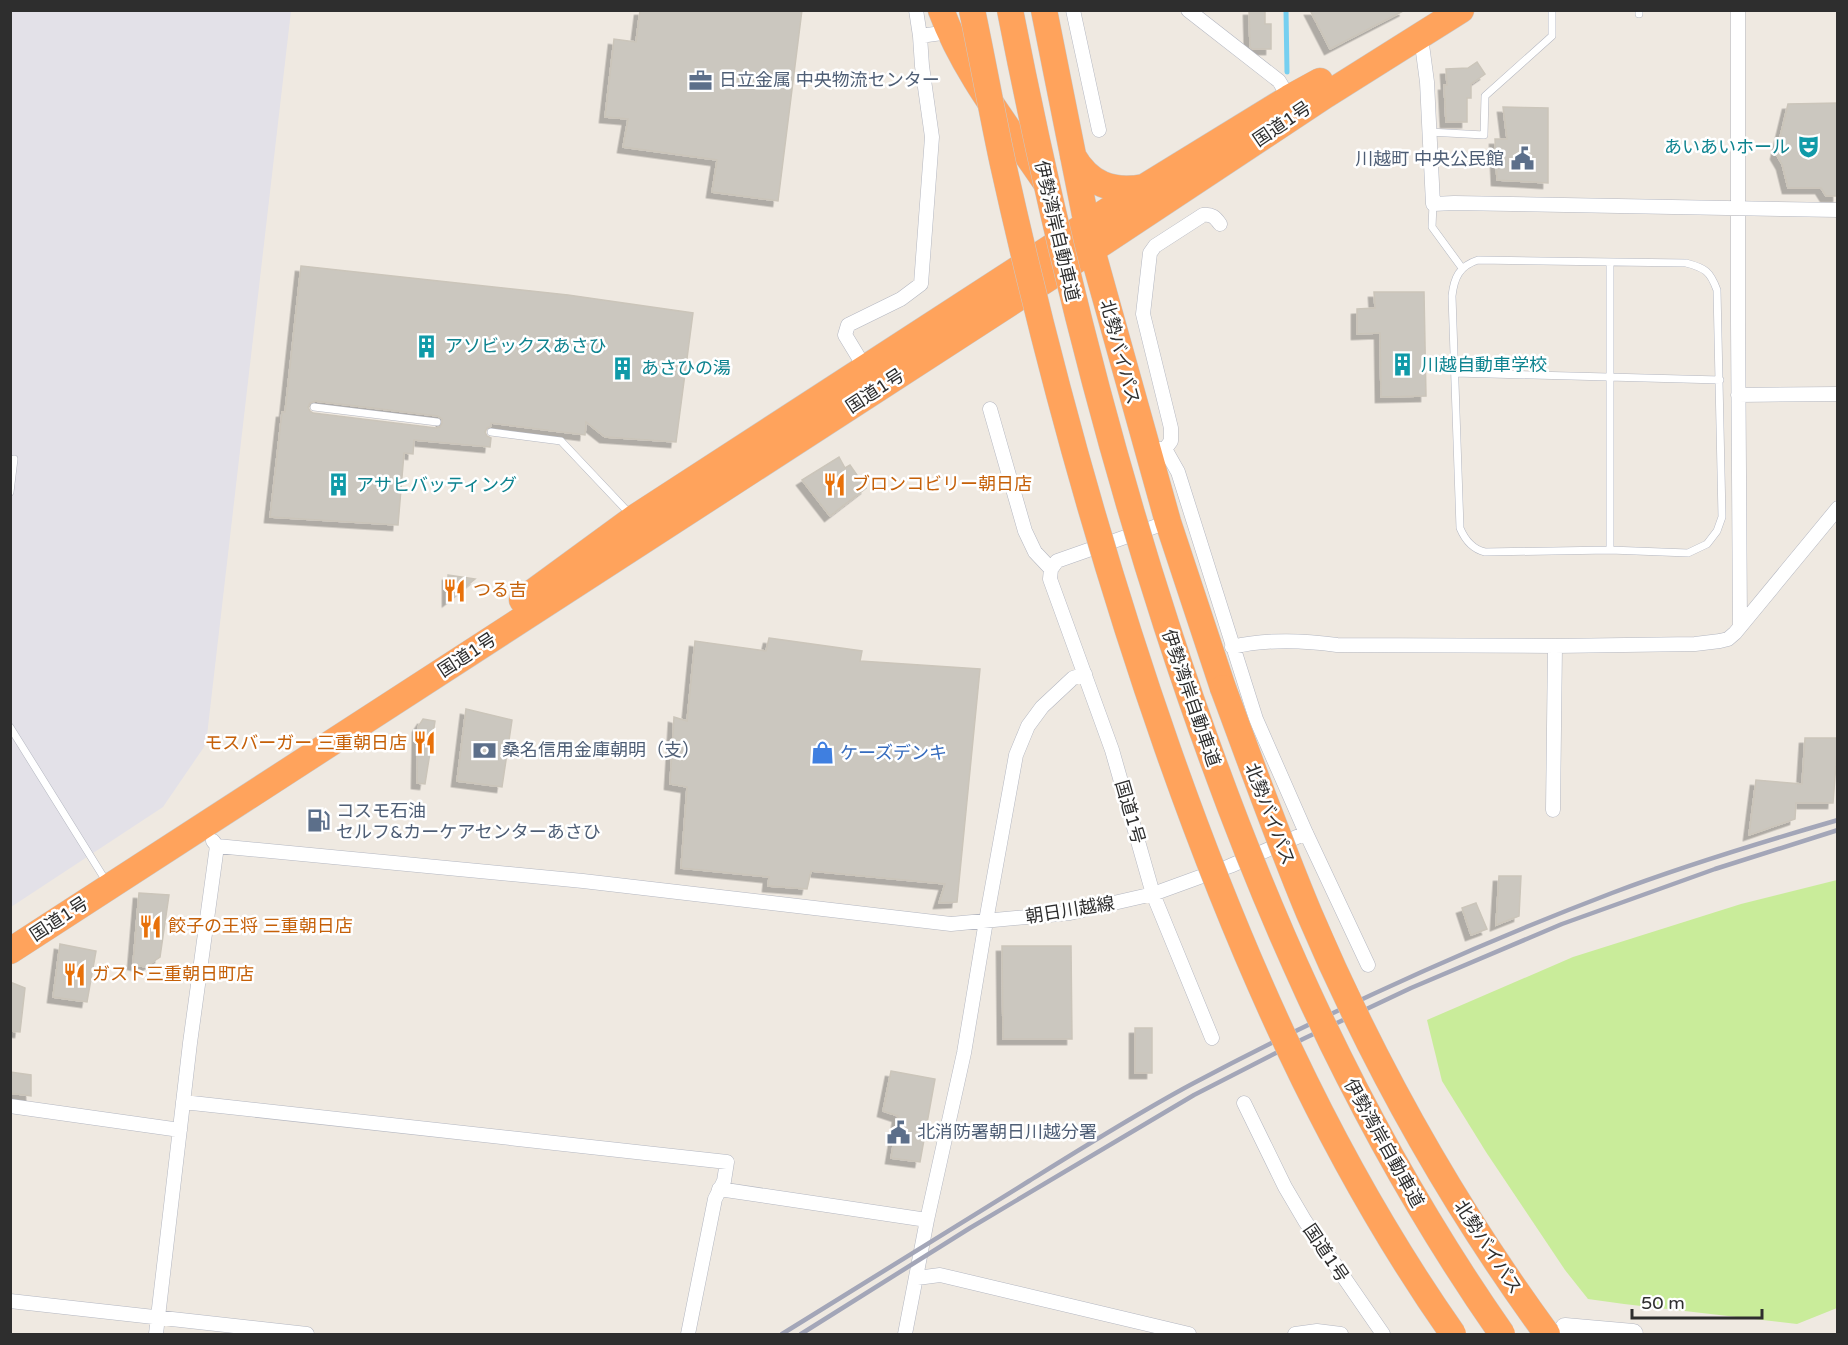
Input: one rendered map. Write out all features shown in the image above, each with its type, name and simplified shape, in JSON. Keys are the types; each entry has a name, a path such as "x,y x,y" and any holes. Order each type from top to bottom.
{"highway":[{"name":"伊勢湾岸自動車道","path":"972,10 1003,162 1073,447 1126,625 1188,805 1230,914 1273,1015 1322,1114 1375,1210 1432,1305 1453,1335"},
{"name":"伊勢湾岸自動車道","path":"1010,10 1045,182 1104,422 1145,560 1223,792 1308,997 1356,1094 1407,1188 1466,1283 1502,1335"},
{"name":"国道1号","path":"288,770 1085,235 1144,187 1289,98 1433,19 1461,10"},
{"name":"北勢バイパス","path":"1060,17 1073,156 1085,235 1156,449 1168,522 1223,688 1262,795 1310,914 1348,998 1436,1165 1483,1240 1556,1331"},
{"name":"国道1号","path":"10,951 109,886 210,837 288,770 634,518 866,368 1085,235 1326,95 1433,19"},
{"name":"北勢バイパス","path":"945,21 967,66 1045,182 1085,235"},
{"path":"1073,156 1079,167 1098,182 1119,189 1144,187"}],"street":[{"path":"866,368 845,335 848,325 901,299 921,284 932,137 916,10"},
{"path":"1188,10 1279,81 1289,98"},
{"path":"1738,10 1740,626"},
{"path":"1060,17 1099,130"},
{"path":"1433,19 1426,82 1433,204 1838,210"},
{"path":"920,36 945,21"},
{"path":"1220,224 1216,217 1209,214 1203,215 1155,246 1150,253 1143,314 1171,428 1171,441 1156,449 1178,472 1256,719 1368,965"},
{"path":"1738,395 1838,394"},
{"name":"国道1号","path":"990,409 1025,531 1035,552 1051,569 1050,579 1053,589 1112,750 1154,894 1212,1038"},
{"path":"1232,647 1258,642 1309,641 1337,645 1555,646 1695,644 1728,639 1838,508"},
{"path":"1051,569 1057,561 1066,557 1168,522"},
{"path":"1553,810 1555,646"},
{"path":"905,1335 927,1220 964,1053 1016,755 1028,726 1042,707 1073,678 1085,674"},
{"path":"1154,894 1230,866 1306,833"},
{"path":"156,1335 210,837"},
{"name":"朝日川越線","path":"210,837 951,924 1070,913 1154,894"},
{"path":"183,1102 727,1162 724,1181 715,1199 688,1335"},
{"name":"国道1号","path":"1244,1103 1285,1187 1305,1221 1383,1335"},
{"path":"10,1106 180,1130"},
{"path":"719,1189 927,1220"},
{"path":"917,1278 940,1275 1189,1335"},
{"path":"10,1301 308,1335"},
{"path":"1295,1335 1317,1331 1341,1335"},
{"path":"1535,1335 1556,1331 1633,1335"}],"lane":[{"path":"1429,132 1484,135 1485,96 1552,36 1552,10"},
{"path":"1433,204 1432,227 1462,268"},
{"path":"1478,260 1610,262 1686,263 1699,266 1713,277 1717,290 1720,380 1722,518 1717,531 1707,544 1688,553 1610,550 1479,551 1467,541 1460,528 1453,284 1462,268 1478,260"},
{"path":"1610,262 1610,550"},
{"path":"1455,373 1720,380"},
{"path":"314,407 437,422"},
{"path":"491,432 561,441 634,518"},
{"path":"10,492 14,459"},
{"path":"10,727 109,886"}],"shaded area":[{"path":"11,11 291,11 206,744 163,807 11,907"}],"green space":[{"path":"1837,880 1837,1308 1797,1324 1588,1299 1565,1270 1486,1152 1442,1081 1427,1020 1573,957 1741,904"}],"building":[{"name":"日立金属 中央物流センター","path":"640,10 802,10 778,201 712,192 717,160 623,147 628,119 605,117 614,39 636,42"},
{"path":"1249,10 1265,10 1265,24 1271,24 1271,49 1250,47"},
{"path":"1310,10 1405,10 1330,49"},
{"path":"1477,62 1485,74 1471,84 1471,98 1467,98 1467,122 1446,122 1444,85 1447,85 1446,69 1468,68"},
{"name":"あいあいホール","path":"1838,103 1838,196 1826,196 1821,188 1788,188 1782,164 1776,154 1788,104"},
{"name":"川越町 中央公民館","path":"1503,107 1548,108 1548,183 1497,180 1495,139 1507,139"},
{"path":"301,266 568,295 693,313 676,442 605,437 586,422 585,435 491,423 485,432 491,438 490,447 414,440 413,454 404,453 398,525 270,517 282,412 285,412","holes":["315,401 438,416 442,419 442,423 436,428 313,413 308,407"]},
{"name":"川越自動車学校","path":"1374,292 1424,292 1426,396 1381,397 1380,333 1357,334 1357,309 1375,308"},
{"name":"ブロンコビリー朝日店","path":"839,457 845,468 850,465 866,488 830,516 802,480"},
{"name":"つる吉","path":"448,575 475,579 448,601"},
{"name":"ケーズデンキ","path":"769,638 862,651 860,661 980,669 957,902 939,903 945,884 811,871 807,889 768,886 769,877 681,868 687,787 670,784 674,717 687,721 695,641 766,651"},
{"name":"桑名信用金庫朝明（支）","path":"466,709 512,720 502,787 457,781"},
{"name":"モスバーガー 三重朝日店","path":"423,719 435,721 425,784 417,783 418,727"},
{"path":"1805,738 1838,738 1833,803 1796,803 1795,819 1749,835 1756,780 1802,784"},
{"path":"1499,876 1521,876 1519,916 1496,925"},
{"name":"餃子の王将 三重朝日店","path":"139,893 169,895 160,957 145,967 133,964"},
{"path":"1476,903 1487,929 1471,935 1462,908"},
{"name":"ガスト三重朝日町店","path":"60,944 96,951 87,1002 53,997"},
{"path":"1002,946 1071,946 1072,1039 1003,1039"},
{"path":"10,982 25,988 20,1032 10,1031"},
{"path":"1135,1028 1152,1028 1152,1073 1135,1073"},
{"path":"891,1071 935,1079 920,1162 891,1158 898,1116 883,1111"},
{"path":"10,1072 31,1075 31,1096 10,1093"}],"waterway":[{"path":"1286,10 1287,72"}],"railway":[{"path":"782,1334 1130,1119 1192,1084 1295,1032 1399,982 1558,914 1724,854 1838,820"},
{"path":"801,1334 970,1228 1194,1095 1303,1039 1411,988 1562,924 1715,869 1838,830"}],"place":[{"name":"日立金属 中央物流センター","path":"701,80"},
{"name":"あいあいホール","path":"1808,147"},
{"name":"川越町 中央公民館","path":"1522,159"},
{"name":"アソビックスあさひ","path":"427,346"},
{"name":"川越自動車学校","path":"1403,365"},
{"name":"あさひの湯","path":"623,368"},
{"name":"ブロンコビリー朝日店","path":"834,484"},
{"name":"アサヒバッティング","path":"338,485"},
{"name":"つる吉","path":"455,590"},
{"name":"モスバーガー 三重朝日店","path":"425,743"},
{"name":"桑名信用金庫朝明（支）","path":"484,750"},
{"name":"ケーズデンキ","path":"822,753"},
{"name":"コスモ石油 セルフ&カーケアセンターあさひ","path":"318,821"},
{"name":"餃子の王将 三重朝日店","path":"150,926"},
{"name":"ガスト三重朝日町店","path":"74,974"},
{"name":"北消防署朝日川越分署","path":"899,1132"}]}
